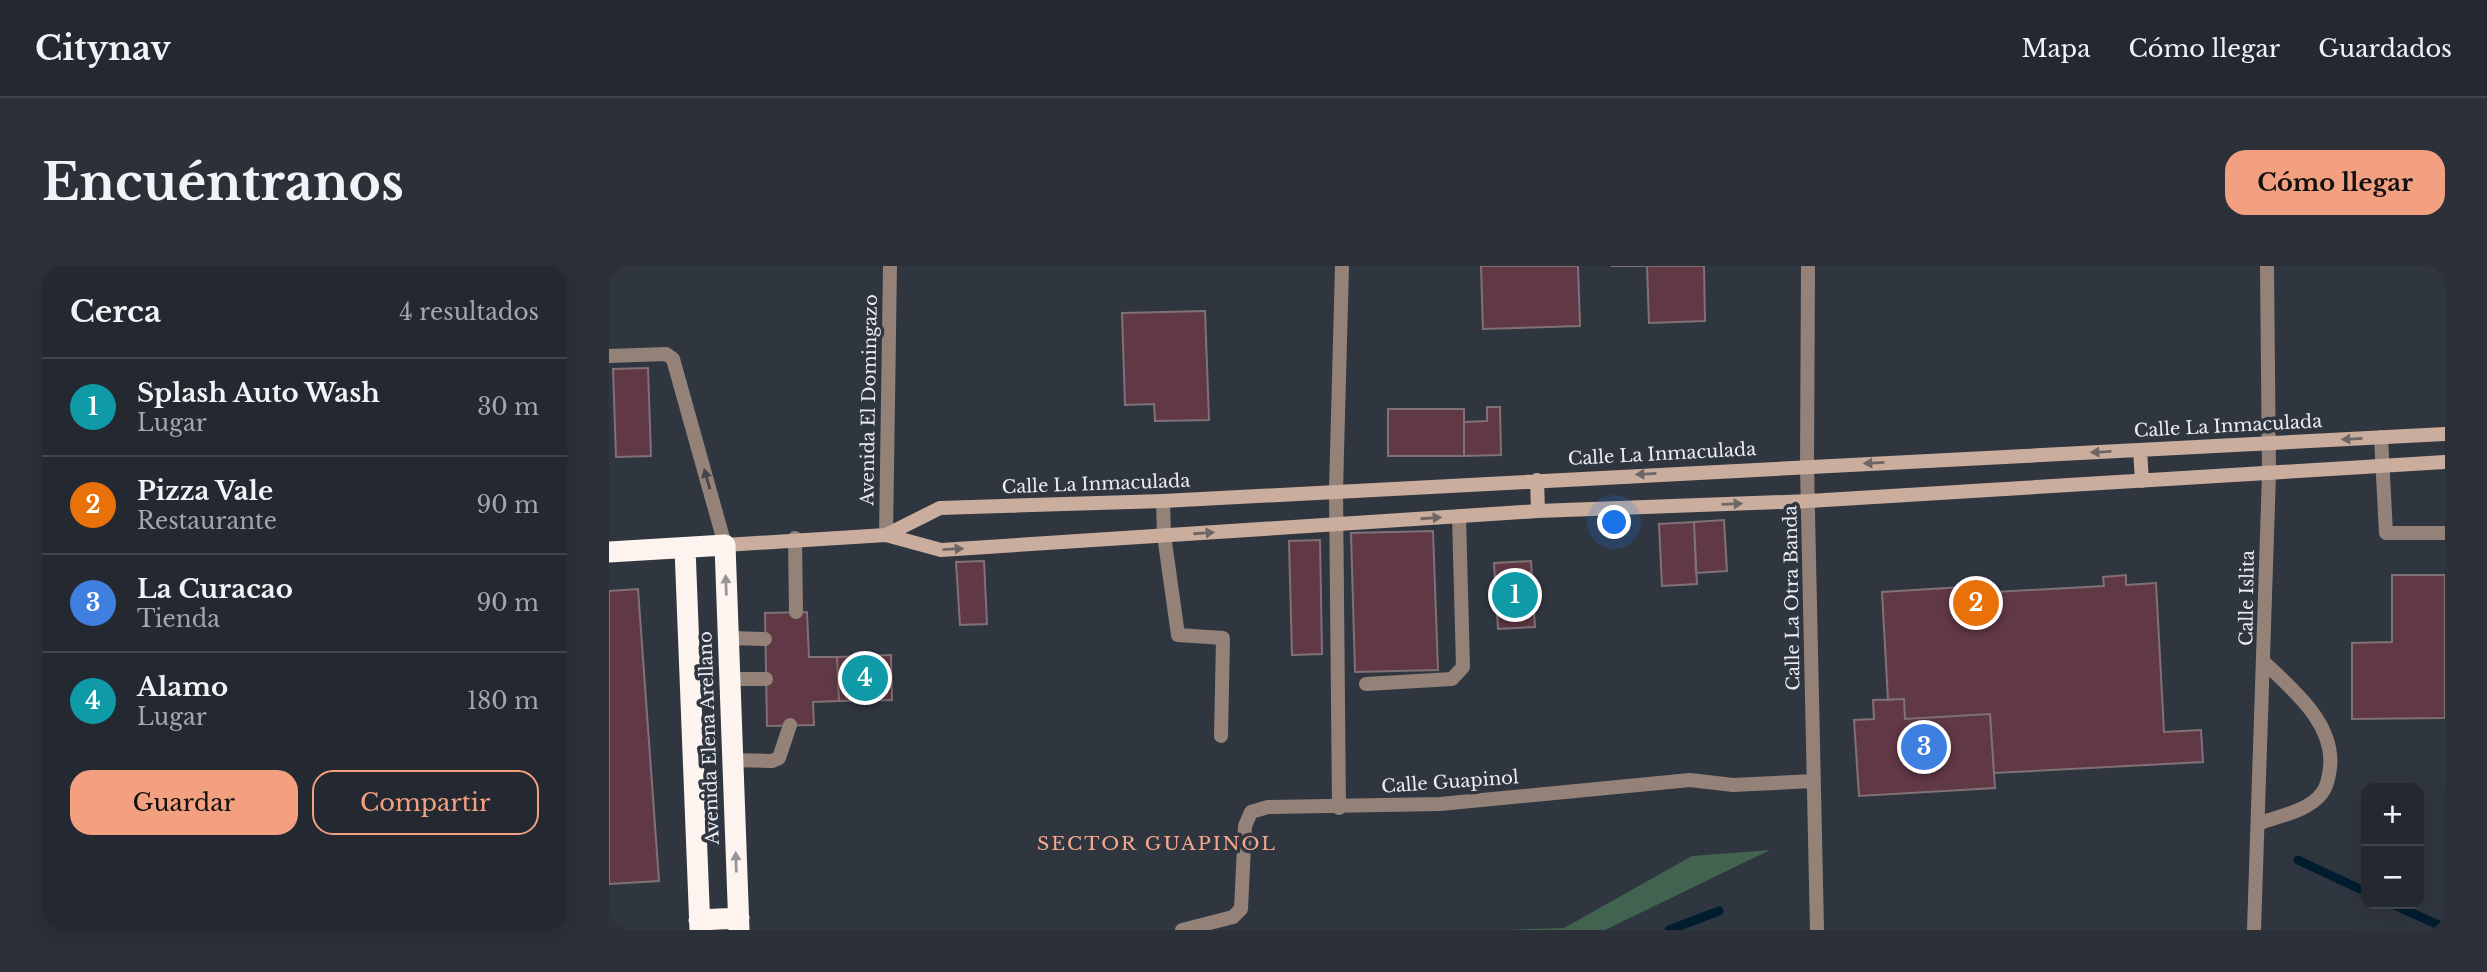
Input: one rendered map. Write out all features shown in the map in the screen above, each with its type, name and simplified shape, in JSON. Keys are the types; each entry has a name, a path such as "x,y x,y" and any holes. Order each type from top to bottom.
{"highway":[{"path":"609,552 725,545"},
{"name":"Avenida Elena Arellano","path":"725,545 739,924"},
{"name":"Avenida Elena Arellano","path":"685,548 699,925"},
{"path":"699,925 739,924"}],"main road":[{"name":"Calle La Inmaculada","path":"886,535 940,508 1163,501 2445,434"},
{"path":"2140,450 2142,481"},
{"name":"Calle La Inmaculada","path":"725,545 795,538 886,535 941,550 1538,511 1809,501 2445,462"},
{"path":"1537,480 1538,511"}],"street":[{"name":"Avenida El Domingazo","path":"886,535 890,266"},
{"path":"1339,808 1336,491 1342,266"},
{"name":"Calle La Otra Banda","path":"1808,266 1807,466 1818,866 1817,930"},
{"name":"Calle Islita","path":"2254,930 2260,823 2269,474 2267,266"},
{"path":"609,356 666,354 673,359 725,545"},
{"path":"2381,437 2386,533 2445,533"},
{"path":"1163,501 1164,535 1178,635 1223,638 1221,736"},
{"path":"1366,684 1452,679 1459,675 1464,667 1459,516"},
{"path":"795,538 796,612"},
{"path":"728,638 765,639"},
{"path":"2260,823 2307,806 2323,793 2329,778 2332,751 2326,731 2287,684 2265,663"},
{"path":"729,680 767,679"},
{"path":"732,760 772,761 779,758 784,750 790,725"},
{"name":"Calle Guapinol","path":"1182,930 1233,917 1241,909 1245,826 1251,812 1268,807 1339,808 1440,804 1690,780 1733,786 1814,781"}],"green space":[{"path":"1770,850 1605,930 1504,930 1564,928 1692,856"}],"building":[{"path":"1481,266 1578,266 1580,326 1483,329"},
{"path":"1647,266 1704,266 1705,321 1649,323"},
{"path":"1205,311 1209,420 1155,421 1154,404 1125,405 1122,313"},
{"path":"648,368 651,456 616,457 613,369"},
{"path":"1487,407 1500,407 1501,455 1464,456 1464,422 1487,421"},
{"path":"1388,409 1464,409 1464,456 1388,456"},
{"path":"1724,520 1727,571 1696,573 1694,522"},
{"path":"1694,522 1697,584 1662,586 1659,524"},
{"path":"1433,531 1438,670 1355,672 1351,533"},
{"path":"1320,540 1322,654 1292,655 1289,541"},
{"path":"984,561 987,624 960,625 956,562"},
{"path":"1531,561 1535,627 1498,629 1494,563"},
{"path":"2126,575 2126,585 2156,583 2164,732 2201,730 2203,762 1994,773 1990,714 1905,719 1904,699 1888,700 1882,592 1995,585 1995,592 2104,586 2103,577"},
{"path":"2392,575 2445,575 2445,718 2352,719 2352,643 2392,642"},
{"path":"638,589 659,881 609,884 609,591"},
{"path":"807,612 809,657 837,657 839,701 813,702 814,725 767,726 765,613"},
{"path":"891,655 892,700 839,701 837,657"},
{"path":"1904,699 1905,719 1990,714 1995,788 1859,796 1854,720 1874,719 1873,700"}],"waterway":[{"path":"2298,860 2361,890"},
{"path":"2403,909 2445,928"},
{"path":"1669,930 1719,911"}],"place":[{"name":"Splash Auto Wash","path":"1515,595"},
{"name":"Pizza Vale","path":"1976,603"},
{"name":"Alamo","path":"865,678"},
{"name":"La Curacao","path":"1924,747"}],"district":[{"name":"SECTOR GUAPINOL","path":"1157,843"}]}
